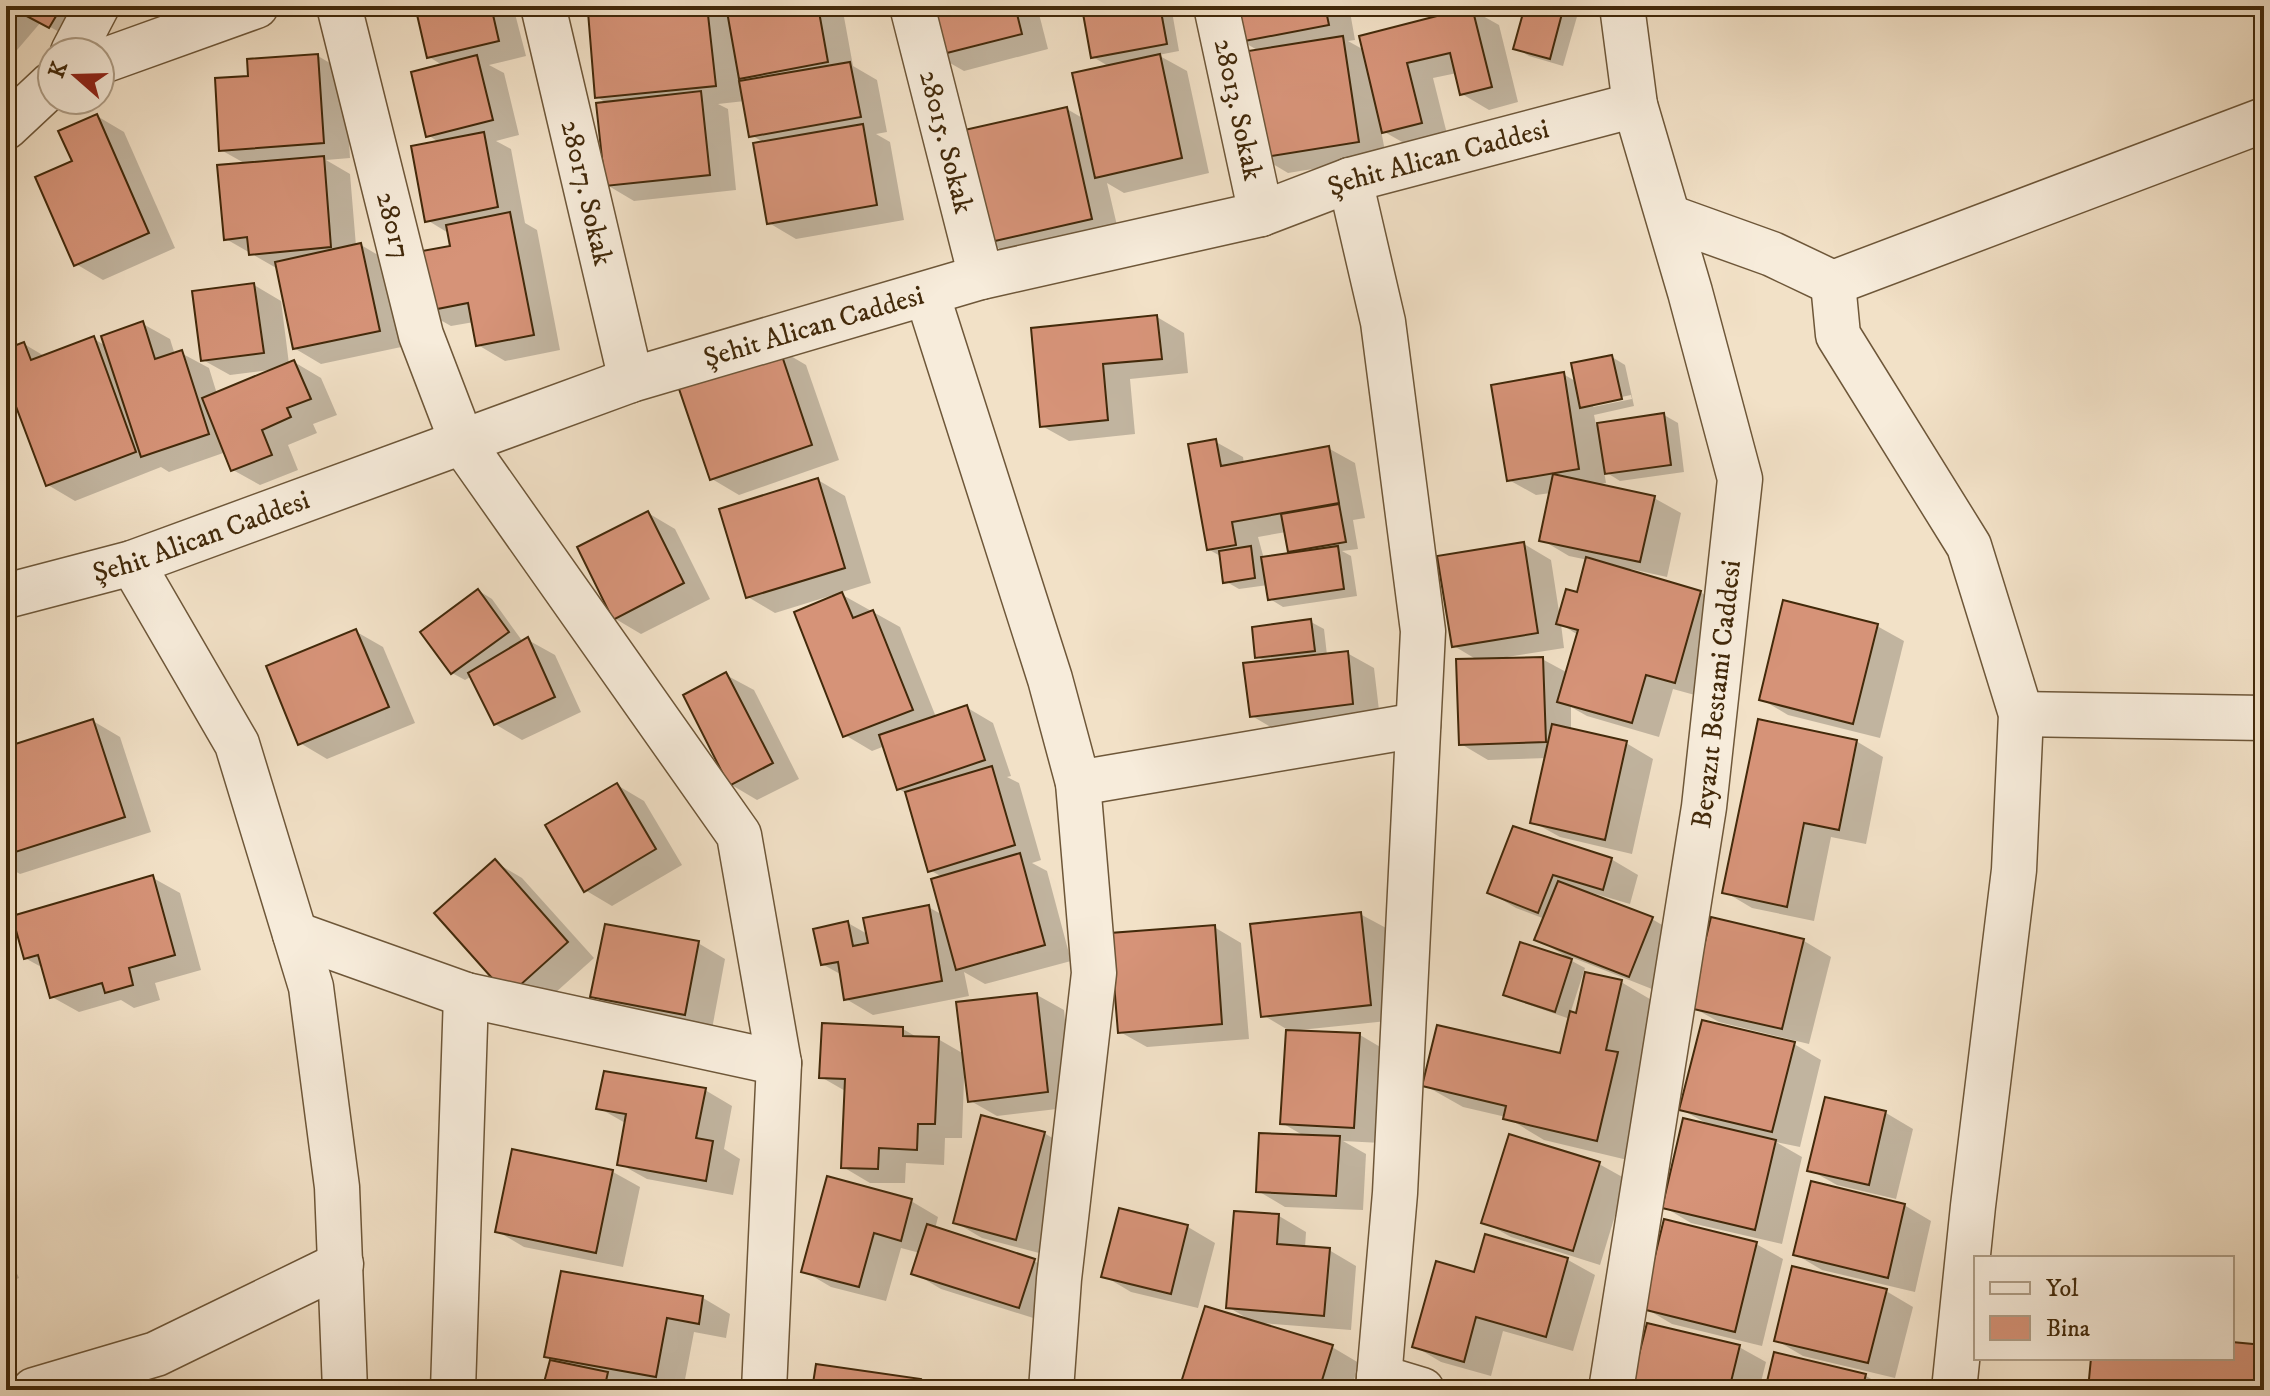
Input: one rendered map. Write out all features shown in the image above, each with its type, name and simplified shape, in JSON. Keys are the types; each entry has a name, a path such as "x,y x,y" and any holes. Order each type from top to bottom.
{"street":[{"path":"81,36 97,6"},
{"path":"116,56 256,6"},
{"name":"28017","path":"339,6 421,335 462,442 739,835 779,1063 764,1390"},
{"name":"28017. Sokak","path":"543,6 631,380"},
{"name":"28015. Sokak","path":"912,6 981,277"},
{"name":"28013. Sokak","path":"1216,6 1261,214"},
{"name":"Beyazıt Bestami Caddesi","path":"1611,1390 1704,807 1740,479 1669,217 1635,105 1622,6"},
{"path":"6,127 36,99"},
{"name":"Şehit Alican Caddesi","path":"6,596 132,563 631,380 981,277 1261,214 1350,180 1635,105"},
{"path":"1669,217 1772,254 1833,283 2264,120"},
{"path":"1350,180 1383,322 1423,631 1395,1193 1378,1383 1422,1390"},
{"path":"1833,283 1838,335 1969,546 2021,714 2014,870 1954,1390"},
{"path":"927,294 1050,679 1078,783 1094,973 1059,1279 1051,1390"},
{"path":"132,563 237,744 311,987 337,1187 345,1390"},
{"path":"2021,714 2264,718"},
{"path":"1078,783 1418,725"},
{"path":"295,934 466,995 779,1063"},
{"path":"453,1390 466,995"},
{"path":"34,1390 156,1354 341,1264"}],"building":[{"path":"22,6 62,6 49,28 19,12"},
{"path":"415,6 491,6 499,41 427,58"},
{"path":"582,6 620,6 583,10"},
{"path":"644,6 707,6 716,86 595,98 588,12"},
{"path":"726,6 818,6 828,62 739,79"},
{"path":"922,6 1015,6 1022,34 935,56"},
{"path":"1160,6 1167,44 1091,58 1082,8"},
{"path":"1232,6 1325,6 1329,25 1239,42"},
{"path":"1525,6 1564,6 1550,59 1513,49"},
{"path":"1472,7 1492,87 1460,95 1450,53 1407,63 1422,123 1382,133 1359,36"},
{"path":"1343,36 1359,142 1259,158 1242,52"},
{"path":"318,54 324,143 219,151 215,78 248,76 247,59"},
{"path":"1160,54 1182,158 1095,178 1072,73"},
{"path":"477,55 493,120 426,137 411,72"},
{"path":"850,62 861,117 749,137 739,81"},
{"path":"701,91 710,175 605,186 596,103"},
{"path":"1067,107 1092,219 986,243 960,131"},
{"path":"98,116 149,233 74,266 35,177 72,161 58,131"},
{"path":"863,124 877,205 767,224 753,143"},
{"path":"484,132 498,207 425,222 411,146"},
{"path":"324,156 331,247 249,255 247,237 224,240 217,165"},
{"path":"510,212 534,335 476,346 468,303 422,312 411,253 450,246 446,225"},
{"path":"361,243 380,331 293,349 275,262"},
{"path":"254,283 264,353 201,361 192,291"},
{"path":"1157,315 1162,359 1103,364 1108,420 1040,427 1031,328"},
{"path":"143,321 155,359 182,350 209,434 141,457 101,336"},
{"path":"94,336 136,452 46,486 6,380 6,349 24,342 31,360"},
{"path":"779,347 812,445 710,480 677,383"},
{"path":"1612,355 1622,399 1580,408 1571,363"},
{"path":"294,360 311,399 287,408 291,417 262,430 272,455 231,471 202,398"},
{"path":"1564,372 1579,469 1507,481 1491,385"},
{"path":"1664,413 1671,465 1605,474 1597,423"},
{"path":"1216,439 1221,466 1329,446 1339,503 1232,522 1236,545 1207,550 1188,444"},
{"path":"1553,474 1655,496 1640,562 1539,541"},
{"path":"818,478 845,568 746,598 719,509"},
{"path":"1339,504 1346,542 1288,552 1281,514"},
{"path":"648,511 684,583 613,620 577,547"},
{"path":"1524,542 1538,633 1452,647 1437,556"},
{"path":"1251,546 1255,578 1223,583 1219,551"},
{"path":"1338,546 1344,589 1268,600 1261,557"},
{"path":"1586,557 1701,591 1675,683 1646,675 1632,723 1557,702 1578,630 1556,624 1566,589 1577,592"},
{"path":"478,589 509,632 451,674 420,632"},
{"path":"842,592 853,618 873,610 913,710 843,737 794,612"},
{"path":"1783,600 1878,624 1853,724 1759,700"},
{"path":"1311,619 1315,651 1255,658 1252,627"},
{"path":"356,629 389,707 298,745 266,666"},
{"path":"528,637 555,697 494,725 468,673"},
{"path":"1348,651 1353,704 1250,717 1243,663"},
{"path":"1543,657 1546,742 1459,745 1456,659"},
{"path":"726,672 773,763 729,786 683,695"},
{"path":"967,705 985,760 897,790 879,735"},
{"path":"93,719 125,817 6,855 6,747"},
{"path":"1758,719 1857,740 1839,830 1804,823 1787,907 1722,893"},
{"path":"1552,724 1627,741 1605,840 1530,823"},
{"path":"992,766 1015,845 928,872 905,792"},
{"path":"617,783 656,849 584,892 545,825"},
{"path":"1513,826 1612,858 1603,890 1553,875 1538,913 1487,893"},
{"path":"1020,853 1045,945 956,970 931,879"},
{"path":"495,859 568,942 508,996 434,913"},
{"path":"153,875 175,955 129,968 133,985 105,993 102,983 50,998 38,955 24,959 12,916"},
{"path":"1558,881 1653,917 1629,977 1534,940"},
{"path":"929,905 942,981 844,1000 838,962 821,965 813,929 848,921 853,946 868,943 863,918"},
{"path":"1361,912 1371,1005 1261,1017 1250,924"},
{"path":"1711,917 1804,939 1782,1029 1689,1008"},
{"path":"605,924 699,941 685,1015 590,997"},
{"path":"1215,925 1222,1024 1118,1033 1110,933"},
{"path":"1520,942 1572,959 1555,1012 1503,995"},
{"path":"1585,972 1622,980 1606,1050 1618,1052 1597,1141 1503,1119 1506,1106 1422,1086 1437,1025 1560,1053 1570,1011 1576,1013"},
{"path":"1037,993 1048,1092 968,1102 956,1002"},
{"path":"1702,1020 1795,1042 1772,1132 1679,1110"},
{"path":"822,1023 903,1027 903,1036 939,1037 935,1124 918,1124 917,1150 879,1148 878,1169 841,1168 845,1079 819,1078"},
{"path":"1286,1030 1360,1033 1354,1128 1280,1124"},
{"path":"604,1071 706,1088 696,1138 713,1141 706,1181 617,1165 626,1114 596,1109"},
{"path":"1825,1097 1886,1111 1869,1185 1807,1171"},
{"path":"981,1115 1045,1132 1016,1240 953,1223"},
{"path":"1683,1118 1776,1140 1755,1230 1662,1208"},
{"path":"1259,1133 1340,1136 1336,1196 1256,1192"},
{"path":"1509,1134 1600,1162 1573,1251 1481,1223"},
{"path":"512,1149 613,1170 596,1253 495,1232"},
{"path":"827,1176 912,1199 901,1241 874,1233 859,1287 801,1272"},
{"path":"1811,1181 1905,1204 1888,1278 1793,1255"},
{"path":"1119,1208 1188,1225 1171,1294 1101,1277"},
{"path":"1234,1211 1279,1214 1277,1244 1330,1248 1324,1316 1226,1308"},
{"path":"1664,1219 1757,1242 1735,1332 1642,1309"},
{"path":"927,1224 1035,1259 1019,1308 911,1274"},
{"path":"1485,1234 1568,1258 1546,1337 1476,1317 1464,1362 1412,1347 1436,1261 1474,1272"},
{"path":"1792,1266 1887,1289 1868,1363 1774,1341"},
{"path":"561,1271 703,1296 699,1324 667,1318 656,1377 544,1357"},
{"path":"1205,1306 1333,1345 1319,1390 1179,1389"},
{"path":"1647,1323 1740,1345 1729,1390 1630,1390"},
{"path":"2234,1342 2263,1345 2258,1390 2088,1390 2091,1360 2234,1360"},
{"path":"1774,1352 1866,1374 1862,1390 1765,1390"},
{"path":"550,1360 608,1372 604,1390 542,1390"},
{"path":"816,1364 921,1379 919,1390 812,1390"}]}
